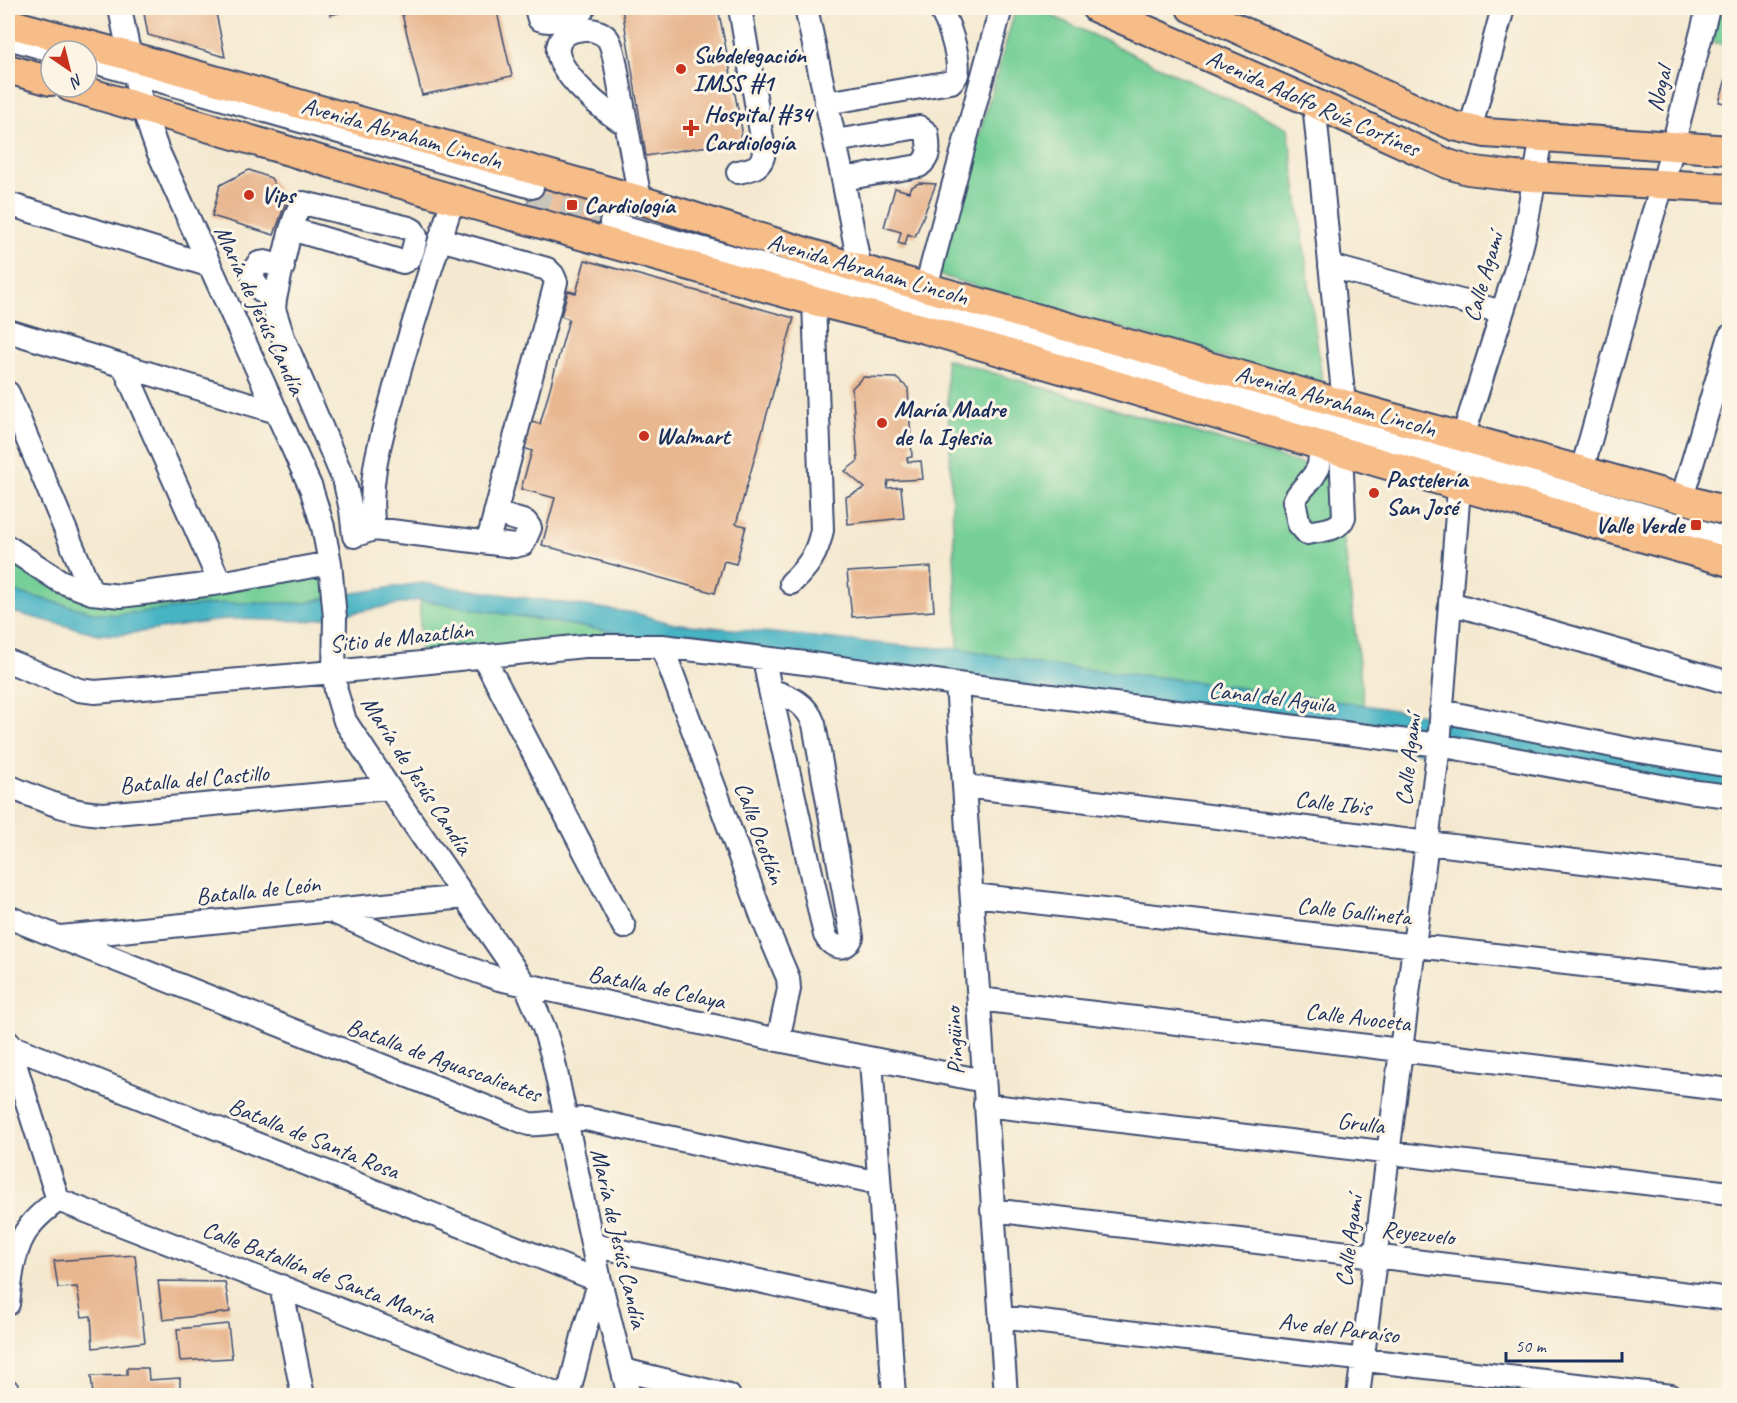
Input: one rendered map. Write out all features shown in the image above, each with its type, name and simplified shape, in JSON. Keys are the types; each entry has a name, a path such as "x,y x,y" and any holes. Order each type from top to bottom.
{"main road":[{"name":"Avenida Adolfo Ruíz Cortínes","path":"1096,8 1448,164 1488,173 1730,188"},
{"path":"1191,8 1436,118 1470,130 1730,150"},
{"name":"Avenida Abraham Lincoln","path":"8,23 135,81 640,200 860,269 925,306 1344,403 1461,459 1582,470 1730,512"},
{"path":"8,69 39,78"},
{"path":"99,84 135,81 453,199 814,300 925,306 1330,448 1461,459 1730,562"}],"street":[{"name":"María de Jesús Candía","path":"120,8 135,81 157,149 311,488 329,557 334,595 334,672 336,691 345,721 526,986 544,1028 553,1058 564,1120 600,1281 629,1395"},
{"path":"536,8 539,18 546,21 576,15 584,8"},
{"path":"738,172 759,165 763,159 764,150 740,8"},
{"path":"806,8 860,269"},
{"path":"826,103 951,82 957,68 953,40 947,19 939,8"},
{"path":"925,306 1001,8"},
{"path":"1470,130 1503,8"},
{"name":"Nogal","path":"1582,470 1653,214 1664,184 1704,8"},
{"path":"8,38 39,47"},
{"path":"8,50 39,59"},
{"path":"99,65 135,81"},
{"path":"99,75 135,81 531,193"},
{"path":"1314,103 1344,403"},
{"path":"626,124 640,200"},
{"path":"835,141 919,127 927,133 929,154 919,165 843,179"},
{"name":"Calle Agamí","path":"1358,1395 1440,728 1461,459 1524,237 1542,137"},
{"path":"364,532 371,499 375,459 409,337 453,199"},
{"path":"291,229 403,262 411,257 416,236 410,228 306,202 300,204 291,229 275,299 274,309 283,337 345,483 351,510 364,532"},
{"path":"8,204 208,265"},
{"path":"613,217 1461,459 1730,540"},
{"path":"440,239 547,269 556,282 488,541"},
{"path":"1330,266 1502,312"},
{"path":"791,583 807,568 818,547 822,530 814,300"},
{"path":"8,331 277,412"},
{"path":"1682,498 1730,336"},
{"path":"124,367 220,583"},
{"path":"8,393 92,593"},
{"path":"1461,459 1730,529"},
{"path":"8,547 60,581 92,593 121,596 220,583 329,557 364,532 488,541 519,546 526,540 530,528 526,522 495,513"},
{"path":"1450,603 1730,683"},
{"name":"Sitio de Mazatlán","path":"8,661 79,690 94,692 334,672 585,646 662,646 805,663"},
{"name":"Calle Ocotlán","path":"662,646 763,919 788,978 789,989 778,1040"},
{"path":"483,656 624,927"},
{"path":"764,658 800,824 825,935 832,945 838,948 846,946 852,937 812,717 808,710 795,699 771,690"},
{"name":"Canal del Aguila","path":"805,663 957,684 1440,728 1505,756 1689,791 1730,796"},
{"name":"Pingüino","path":"957,684 1006,1395"},
{"path":"1440,728 1633,750 1730,766"},
{"name":"Batalla del Castillo","path":"8,786 59,807 82,813 104,814 389,788"},
{"name":"Calle Ibis","path":"965,786 1730,880"},
{"path":"800,824 832,821"},
{"name":"Calle Gallineta","path":"973,895 1730,982"},
{"name":"Batalla de León","path":"57,938 464,897"},
{"name":"Batalla de Celaya","path":"329,910 422,952 461,967 526,986 871,1060 984,1081"},
{"name":"Batalla de Aguascalientes","path":"8,917 515,1120 540,1125 564,1120 586,1119 879,1183"},
{"name":"Calle Avoceta","path":"979,999 1730,1090"},
{"path":"8,1044 58,1200 30,1225 21,1239 15,1256 8,1304"},
{"name":"Batalla de Santa Rosa","path":"8,1044 600,1281"},
{"path":"871,1060 894,1395"},
{"name":"Grulla","path":"985,1106 1730,1193"},
{"name":"Calle Batallón de Santa María","path":"58,1200 561,1395"},
{"name":"Reyezuelo","path":"992,1210 1730,1299"},
{"path":"592,1245 888,1309"},
{"path":"568,1395 600,1281"},
{"path":"281,1286 303,1395"},
{"name":"Ave del Paraíso","path":"1000,1317 1671,1395"},
{"path":"623,1370 729,1395"}],"green space":[{"path":"1016,8 1036,8 1288,128 1323,387 938,275"},
{"path":"1716,8 1729,8 1729,46 1709,41"},
{"path":"946,359 1336,474 1364,705 1160,677 1043,665 958,648"},
{"path":"8,547 105,595 330,563 334,595 305,603 227,603 115,615 96,613 8,590"},
{"path":"420,600 626,634 629,645 420,662"}],"water":[{"path":"422,583 635,613 670,623 905,646 963,649 1043,665 1160,677 1364,705 1729,766 1729,796 662,646 626,634 420,600 309,621 229,619 119,635 98,634 8,611 8,590 96,613 115,615 227,603 305,603"}],"building":[{"path":"143,8 215,8 225,57 148,35"},
{"path":"328,8 357,8 330,15"},
{"path":"435,8 496,8 512,76 422,95 402,14"},
{"name":"Subdelegación IMSS #1","path":"622,8 718,8 742,130 739,141 646,156"},
{"path":"1730,69 1730,104 1719,102"},
{"name":"Vips","path":"249,170 271,178 285,204 274,235 212,216 220,185"},
{"name":"Cardiología","path":"534,182 616,205 609,229 527,206"},
{"path":"919,183 936,184 915,237 908,234 905,245 898,243 901,232 884,227 895,188 909,192 910,188"},
{"name":"Walmart","path":"585,260 794,318 736,524 746,526 736,564 724,561 715,593 542,545 555,498 521,489 532,451 524,448 532,422 540,424 569,319 561,316 568,291 576,293"},
{"path":"863,377 896,378 908,388 912,457 907,458 908,462 921,461 923,479 888,481 887,488 901,487 904,518 848,524 846,497 865,488 845,471 858,461 852,388"},
{"path":"931,567 934,611 852,617 847,572"},
{"path":"135,1255 145,1342 93,1348 91,1316 82,1317 77,1287 58,1288 54,1261"},
{"path":"158,1281 225,1282 230,1312 163,1320"},
{"path":"228,1324 232,1358 180,1361 177,1329"},
{"path":"127,1368 148,1368 149,1380 180,1378 180,1396 93,1396 91,1376 127,1375"}],"tunnel":[{"path":"529,199 611,223"}],"place":[{"name":"Subdelegación IMSS #1","path":"681,69"},
{"name":"Hospital #34 Cardiología","path":"691,128"},
{"name":"Vips","path":"249,195"},
{"name":"Cardiología","path":"572,205"},
{"name":"María Madre de la Iglesia","path":"882,423"},
{"name":"Walmart","path":"644,436"},
{"name":"Pastelería San José","path":"1374,493"},
{"name":"Valle Verde","path":"1696,525"}]}
